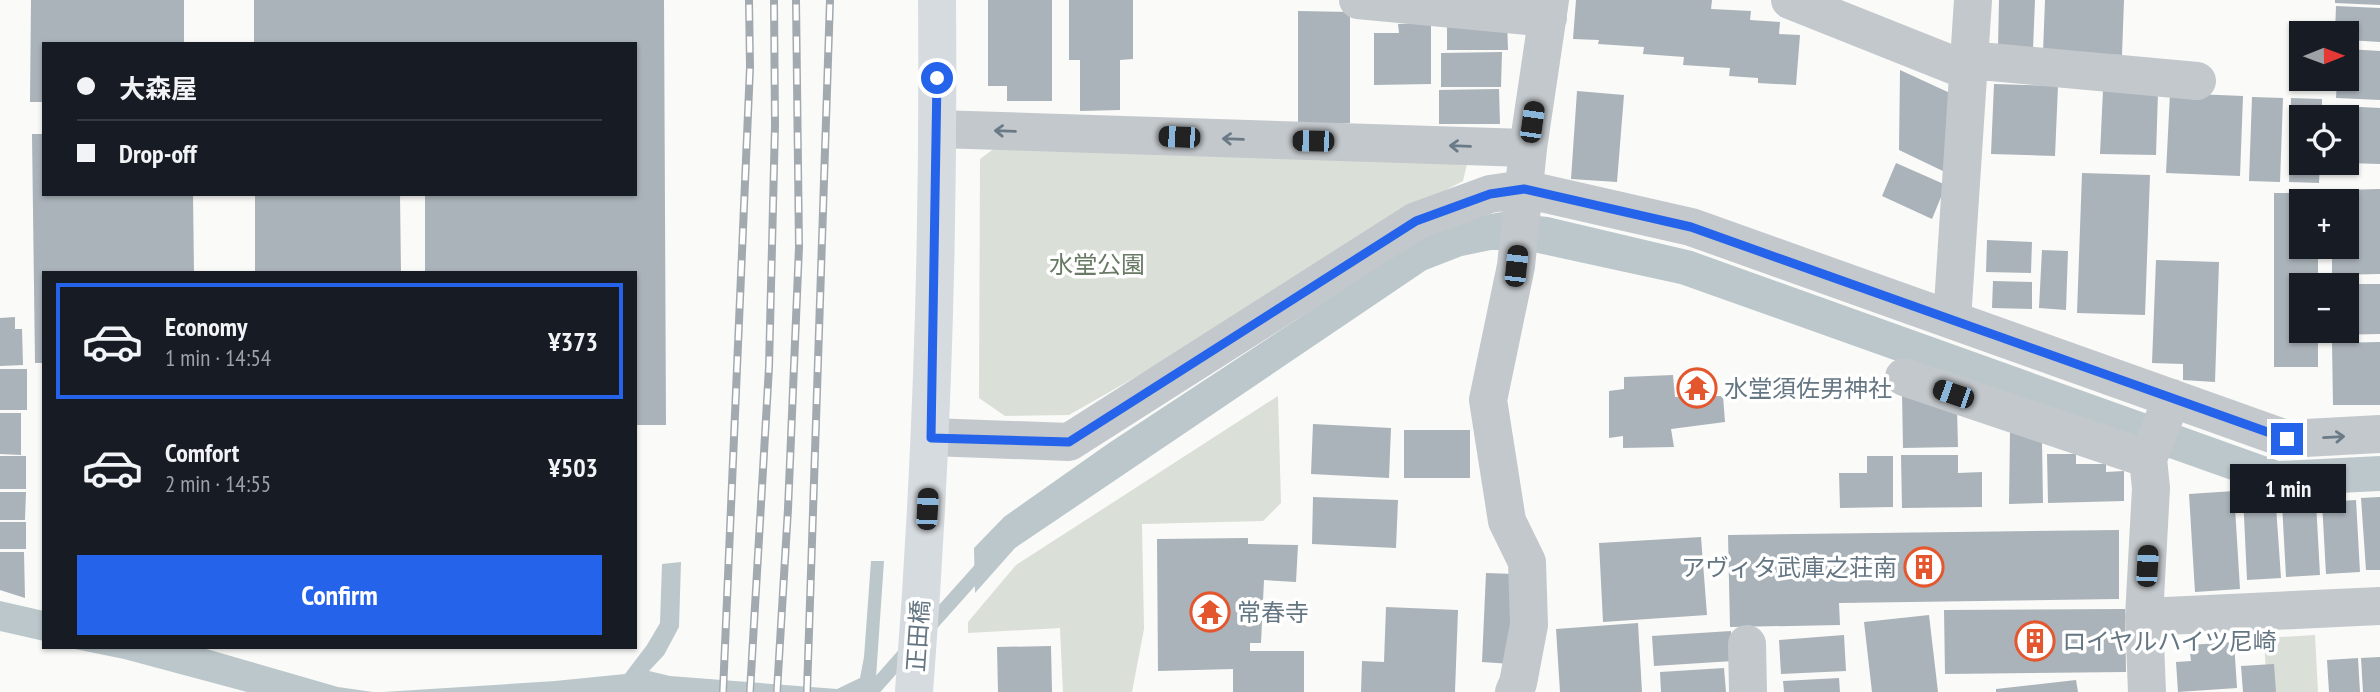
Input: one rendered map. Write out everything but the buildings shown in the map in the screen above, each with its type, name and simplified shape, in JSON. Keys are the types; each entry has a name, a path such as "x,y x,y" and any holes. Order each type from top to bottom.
{"street":[{"name":"正田橋","path":"914,692 931,438 937,0"},
{"path":"1358,0 1549,9 1528,148 1516,266 1488,400 1507,521 1527,562 1529,625 1514,692"},
{"path":"1790,0 1969,66 2197,81"},
{"path":"1952,320 1973,0"},
{"path":"937,129 1528,148"},
{"path":"931,438 1069,442 1416,221 1490,194 1523,196 1691,227 1952,320 2169,405 2287,439 2380,434"},
{"path":"1904,377 2148,459"},
{"path":"2147,692 2144,617 2151,488 2148,459 2169,405"},
{"path":"2144,617 2380,606"},
{"path":"1747,644 1748,692"}],"green space":[{"name":"水堂公園","path":"999,145 1468,160 1463,181 1388,221 1197,342 1069,415 1005,416 979,398 980,159"},
{"path":"1278,396 1281,503 1263,521 1142,524 1144,629 1132,692 1063,692 1060,628 968,633 968,622 1016,565"},
{"path":"2315,635 2318,692 2267,692 2264,638"}],"shaded area":[{"path":"1502,212 1548,217 1692,251 2279,461 2380,456 2380,491 2276,496 1680,284 1524,250 1491,250 1462,256 1426,270 1015,548 975,593 974,548 1004,517 1109,443 1416,241 1479,216"},
{"path":"871,561 884,561 875,692 383,692 625,674 660,623 662,564 681,562 679,627 664,655 649,671 670,676 837,689 860,678"},
{"path":"0,601 42,611 42,641 0,631"},
{"path":"75,649 206,649 338,687 373,692 247,692 124,659"}],"waterway":[{"path":"927,629 986,563"},
{"path":"871,692 909,649"}],"railway":[{"path":"723,692 750,67 749,0"},
{"path":"750,692 769,367 775,125 774,0"},
{"path":"777,692 799,247 796,0"},
{"path":"807,692 830,0"}],"place":[{"name":"水堂須佐男神社","path":"1697,388"},
{"name":"アヴィタ武庫之荘南","path":"1924,567"},
{"name":"常春寺","path":"1210,612"},
{"name":"ロイヤルハイツ尼崎","path":"2035,641"}],"route":[{"path":"937,78 931,438 1069,442 1416,221 1490,194 1524,189 1691,227 2287,439"}]}
